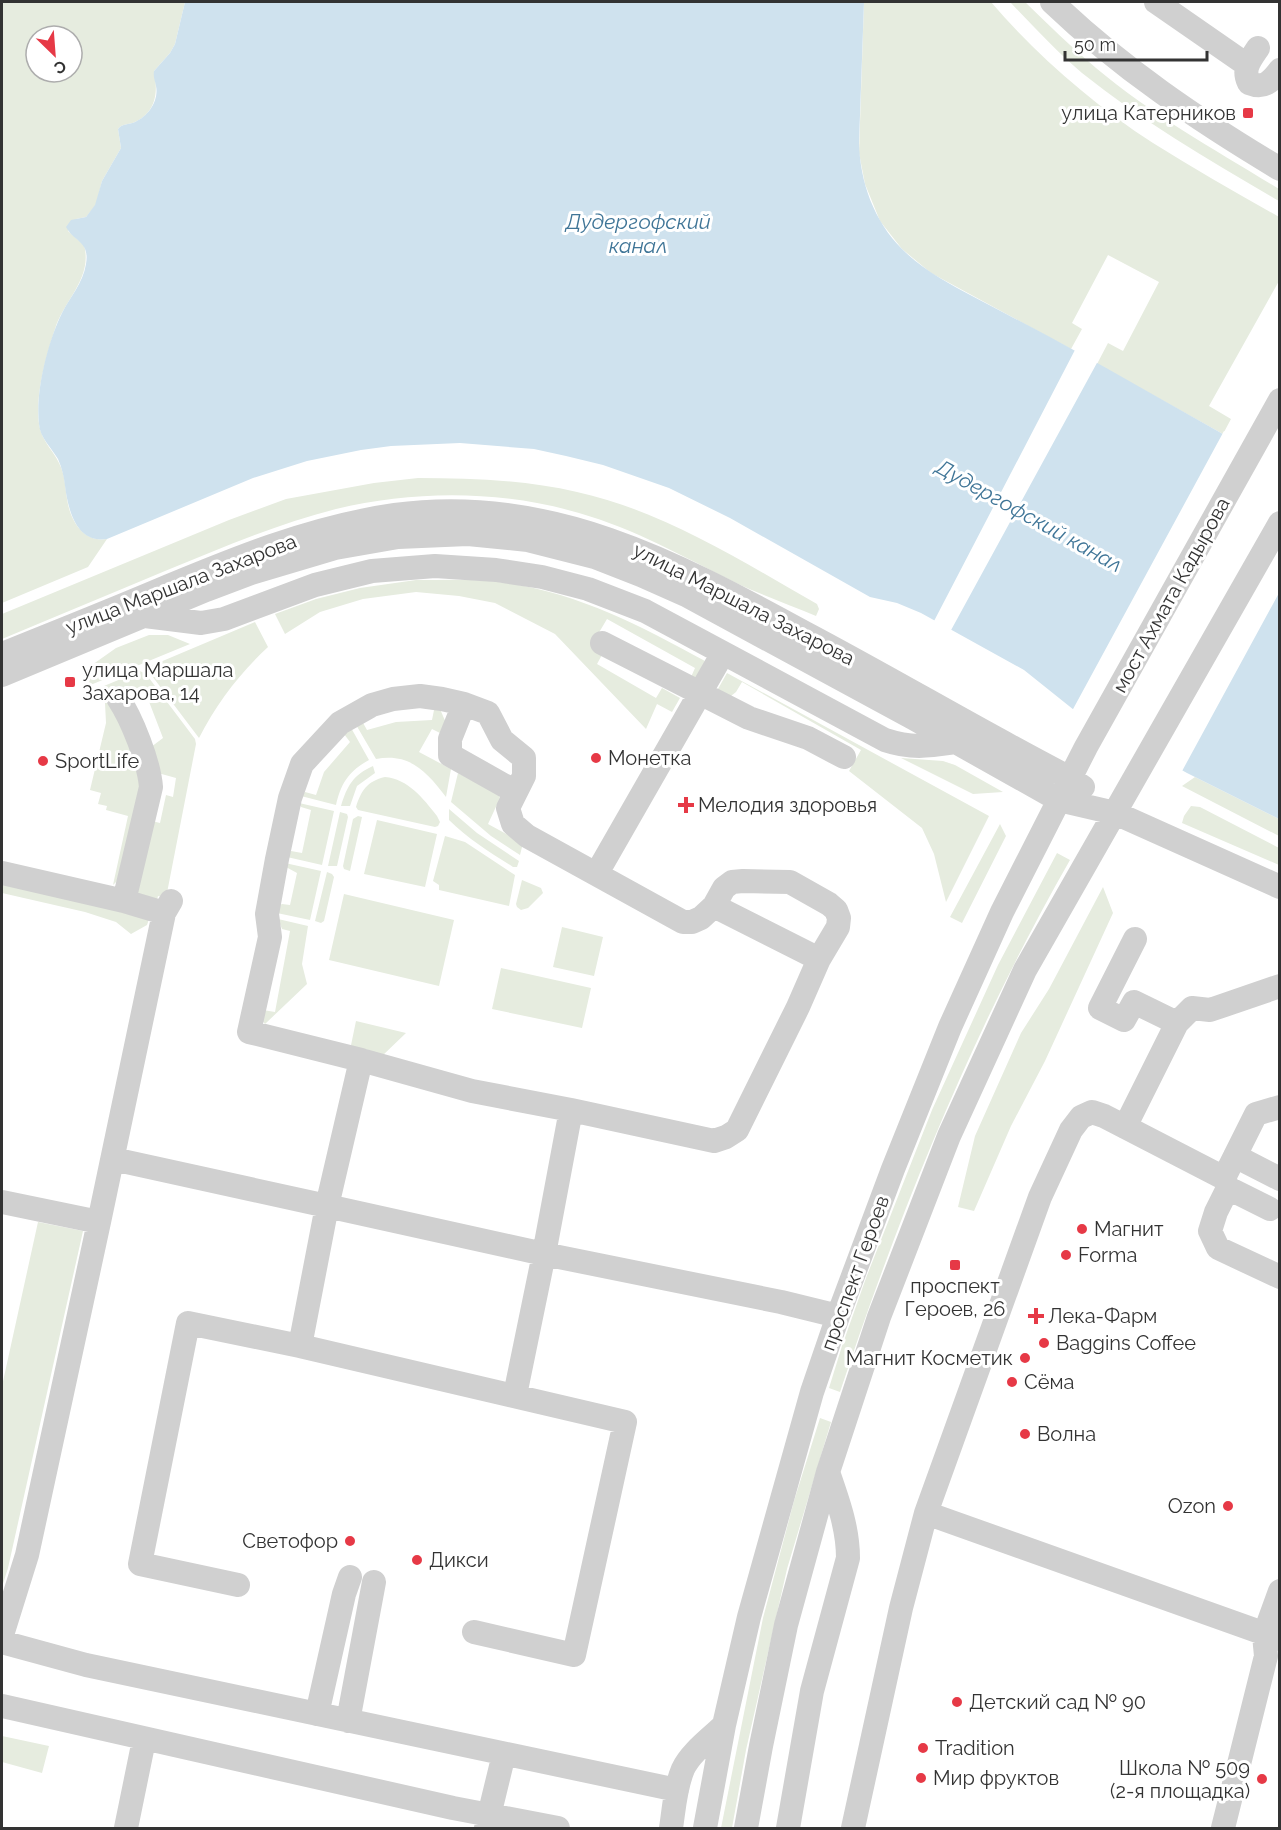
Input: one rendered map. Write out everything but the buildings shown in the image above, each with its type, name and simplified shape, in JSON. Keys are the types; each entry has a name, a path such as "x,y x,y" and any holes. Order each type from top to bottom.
{"street":[{"path":"1052,2 1153,88 1236,144 1280,169"},
{"path":"1156,2 1252,56 1245,75 1249,83 1257,87 1266,85 1280,70"},
{"name":"мост Ахмата Кадырова","path":"1086,747 1280,400"},
{"name":"улица Маршала Захарова","path":"2,654 244,555 330,528 396,515 469,511 532,518 603,536 650,554 697,576 1070,777 1115,813"},
{"name":"проспект Героев","path":"746,1828 786,1625 828,1472 879,1317 949,1136 1026,970 1280,523"},
{"name":"улица Маршала Захарова","path":"2,675 251,573 335,548 398,537 468,534 528,540 595,557 686,595 1059,800 1115,813 1280,887"},
{"path":"142,616 201,623 225,619 315,585 372,571 435,566 496,570 542,577 588,589 645,611 885,740 902,746 919,748 957,742"},
{"path":"602,643 749,718 808,738 844,757"},
{"path":"597,873 723,653"},
{"path":"411,697 442,699 488,713 501,740 524,758 524,776 516,792 508,808 513,824 534,840 683,922 692,922 701,918 714,906 724,888 732,882 790,882 836,910 839,918 838,927 819,959 798,1007 736,1130 726,1137 714,1140 472,1091 249,1032 270,937 267,914 290,798 302,764 339,723 372,705 411,697"},
{"path":"118,698 144,756 151,787 124,901"},
{"path":"464,704 450,739 450,755 516,792"},
{"name":"проспект Героев","path":"705,1828 724,1725 768,1547 812,1392 838,1316 893,1169 950,1027 1002,912 1086,747"},
{"path":"2,873 124,901 168,907 27,1555 2,1635"},
{"path":"714,906 819,959"},
{"path":"1135,939 1100,1008 1124,1020 1134,1002 1177,1023"},
{"path":"1125,1127 1177,1023 1192,1008 1210,1010 1280,987"},
{"path":"300,1346 327,1206 361,1060"},
{"path":"1280,1107 1256,1114 1235,1156 1210,1231 1218,1248 1280,1277"},
{"path":"515,1395 571,1110"},
{"path":"853,1828 901,1608 926,1513 1040,1197 1071,1130 1081,1117 1092,1112 1125,1127 1267,1214"},
{"path":"1235,1156 1280,1179"},
{"path":"113,1159 838,1316"},
{"path":"2,1202 99,1222"},
{"path":"238,1585 140,1564 188,1323 300,1346 625,1422 574,1655 474,1632"},
{"path":"788,1828 812,1690 848,1558 848,1538 828,1472"},
{"path":"926,1513 1272,1637"},
{"path":"317,1714 347,1586 373,1591 348,1721"},
{"path":"1223,1828 1272,1637 1280,1591"},
{"path":"2,1642 86,1665 677,1790"},
{"path":"2,1706 488,1822 558,1828"},
{"path":"671,1828 677,1790 684,1767 697,1750 724,1725"},
{"path":"126,1828 144,1740"},
{"path":"488,1822 504,1754"}],"shaded area":[{"path":"2,2 185,2 175,44 154,71 156,93 152,107 142,118 118,129 121,148 102,181 96,205 86,217 76,219 68,231 84,245 85,268 55,329 44,366 39,395 41,432 61,467 71,515 85,534 107,539 88,567 2,603"},
{"path":"864,2 991,2 1046,60 1109,112 1168,153 1279,217 1279,281 1209,406 1231,419 1223,434 1097,364 1108,343 1123,351 1159,282 1108,255 1072,323 1082,329 1071,349 931,273 902,249 880,221 865,184 859,153"},
{"path":"1010,2 1025,2 1117,85 1185,132 1279,189 1279,201 1178,140 1105,91 1063,56"},
{"path":"418,478 518,482 577,492 641,511 731,555 817,604 819,609 816,616 756,592 640,535 579,513 519,500 458,495 427,496 366,503 292,522 249,537 2,639 2,614 229,520 286,499 374,483"},
{"path":"416,580 490,581 548,592 628,621 705,661 693,684 691,677 695,668 607,619 591,646 603,653 597,664 656,698 662,688 680,698 672,712 657,704 646,729 555,634 495,603 459,596 416,592 363,599 320,612 285,634 275,614 316,599 360,588"},
{"path":"255,622 268,647 229,690 199,738 146,668"},
{"path":"149,635 168,635 190,644 88,686 82,672 116,648"},
{"path":"140,671 146,674 195,739 196,744 166,898 158,896 157,900 136,894 148,820 160,823 166,795 173,797 176,778 158,773 151,747 163,738 143,686 117,697 104,696 104,686"},
{"path":"727,673 989,816 946,902 934,854 922,828 849,771 861,750 742,682 736,692 721,704 714,696"},
{"path":"115,702 144,778 120,878 113,885 128,816 106,810 107,806 98,804 101,793 90,790 106,723 105,703"},
{"path":"440,709 446,723 442,734 432,729 419,752 451,769 446,797 416,766 398,759 376,759 355,723 362,721 367,730 396,722 432,720 434,710"},
{"path":"350,726 369,760 347,778 340,790 336,805 301,796 305,792 316,795 324,772 350,742 344,734"},
{"path":"901,758 943,761 955,765 1003,792 973,794"},
{"path":"373,766 375,773 357,786 350,806 341,806 352,782 360,773"},
{"path":"458,773 499,795 500,798 488,824 523,843 520,855 491,836 451,802"},
{"path":"385,777 401,781 414,790 437,816 440,822 438,826 358,810 356,807 360,796 369,784"},
{"path":"1195,777 1279,819 1279,836 1182,786"},
{"path":"299,803 334,811 322,865 287,857 291,851 302,853 311,810 301,807"},
{"path":"1191,806 1200,807 1279,848 1279,865 1182,823"},
{"path":"449,809 477,833 519,861 517,867 513,867 488,851 456,827 449,820"},
{"path":"340,812 347,814 348,817 337,866 328,866"},
{"path":"358,816 362,817 350,871 344,869 343,866 353,819"},
{"path":"377,820 437,834 425,887 364,874"},
{"path":"1000,824 1006,836 962,923 950,917"},
{"path":"445,836 465,842 515,875 509,906 439,890 439,885 433,881"},
{"path":"1057,853 1070,860 1002,988 942,1120 888,1255 840,1392 829,1388 866,1278 932,1110 998,965"},
{"path":"285,863 321,871 310,920 277,913 278,906 290,905 297,873 286,867"},
{"path":"327,872 334,877 324,921 321,923 315,921"},
{"path":"2,879 149,919 147,925 131,934 116,922 85,912 2,893"},
{"path":"522,880 541,888 543,893 528,908 521,910 516,904"},
{"path":"1103,887 1113,913 1045,1061 1011,1126 974,1211 958,1207 975,1136 1021,1033 1049,989"},
{"path":"344,894 454,920 439,986 329,960"},
{"path":"278,919 308,926 302,964 307,984 265,1024 261,1019 263,1010 275,1012 290,931 282,929"},
{"path":"562,927 603,937 594,976 553,967"},
{"path":"501,968 591,988 582,1028 492,1009"},
{"path":"356,1021 406,1033 381,1057 350,1050"},
{"path":"38,1222 83,1231 2,1587 2,1386"},
{"path":"820,1418 831,1422 787,1569 746,1750 732,1828 721,1828 763,1618 794,1501"},
{"path":"2,1736 49,1746 42,1773 2,1762"}],"water":[{"name":"Дудергофский канал","path":"185,2 864,2 860,158 870,200 892,238 918,263 945,281 1079,353 1279,466 1279,819 1187,773 1074,710 1024,670 921,613 897,603 870,597 730,518 669,488 603,465 566,456 534,449 460,443 391,446 361,450 307,461 253,478 107,539 88,536 81,530 71,514 61,466 40,429 38,411 41,382 57,324 79,284 86,264 87,256 84,246 66,227 71,220 86,217 95,205 102,181 121,148 118,129 145,116 152,107 157,91 154,71 175,44"}],"pier":[{"path":"1076,348 1098,361 950,632 933,623"},
{"path":"1224,431 1280,463 1279,593 1181,773 1072,711"}],"place":[{"name":"улица Катерников","path":"1248,113"},
{"name":"улица Маршала Захарова, 14","path":"70,682"},
{"name":"Монетка","path":"596,758"},
{"name":"SportLife","path":"43,761"},
{"name":"Мелодия здоровья","path":"686,805"},
{"name":"Магнит","path":"1082,1229"},
{"name":"Forma","path":"1066,1255"},
{"name":"проспект Героев, 26","path":"955,1265"},
{"name":"Лека-Фарм","path":"1036,1316"},
{"name":"Baggins Coffee","path":"1044,1343"},
{"name":"Магнит Косметик","path":"1025,1358"},
{"name":"Сёма","path":"1012,1382"},
{"name":"Волна","path":"1025,1434"},
{"name":"Ozon","path":"1228,1506"},
{"name":"Светофор","path":"350,1541"},
{"name":"Дикси","path":"417,1560"},
{"name":"Детский сад № 90","path":"957,1702"},
{"name":"Tradition","path":"923,1748"},
{"name":"Мир фруктов","path":"921,1778"},
{"name":"Школа № 509 (2-я площадка)","path":"1262,1779"}]}
